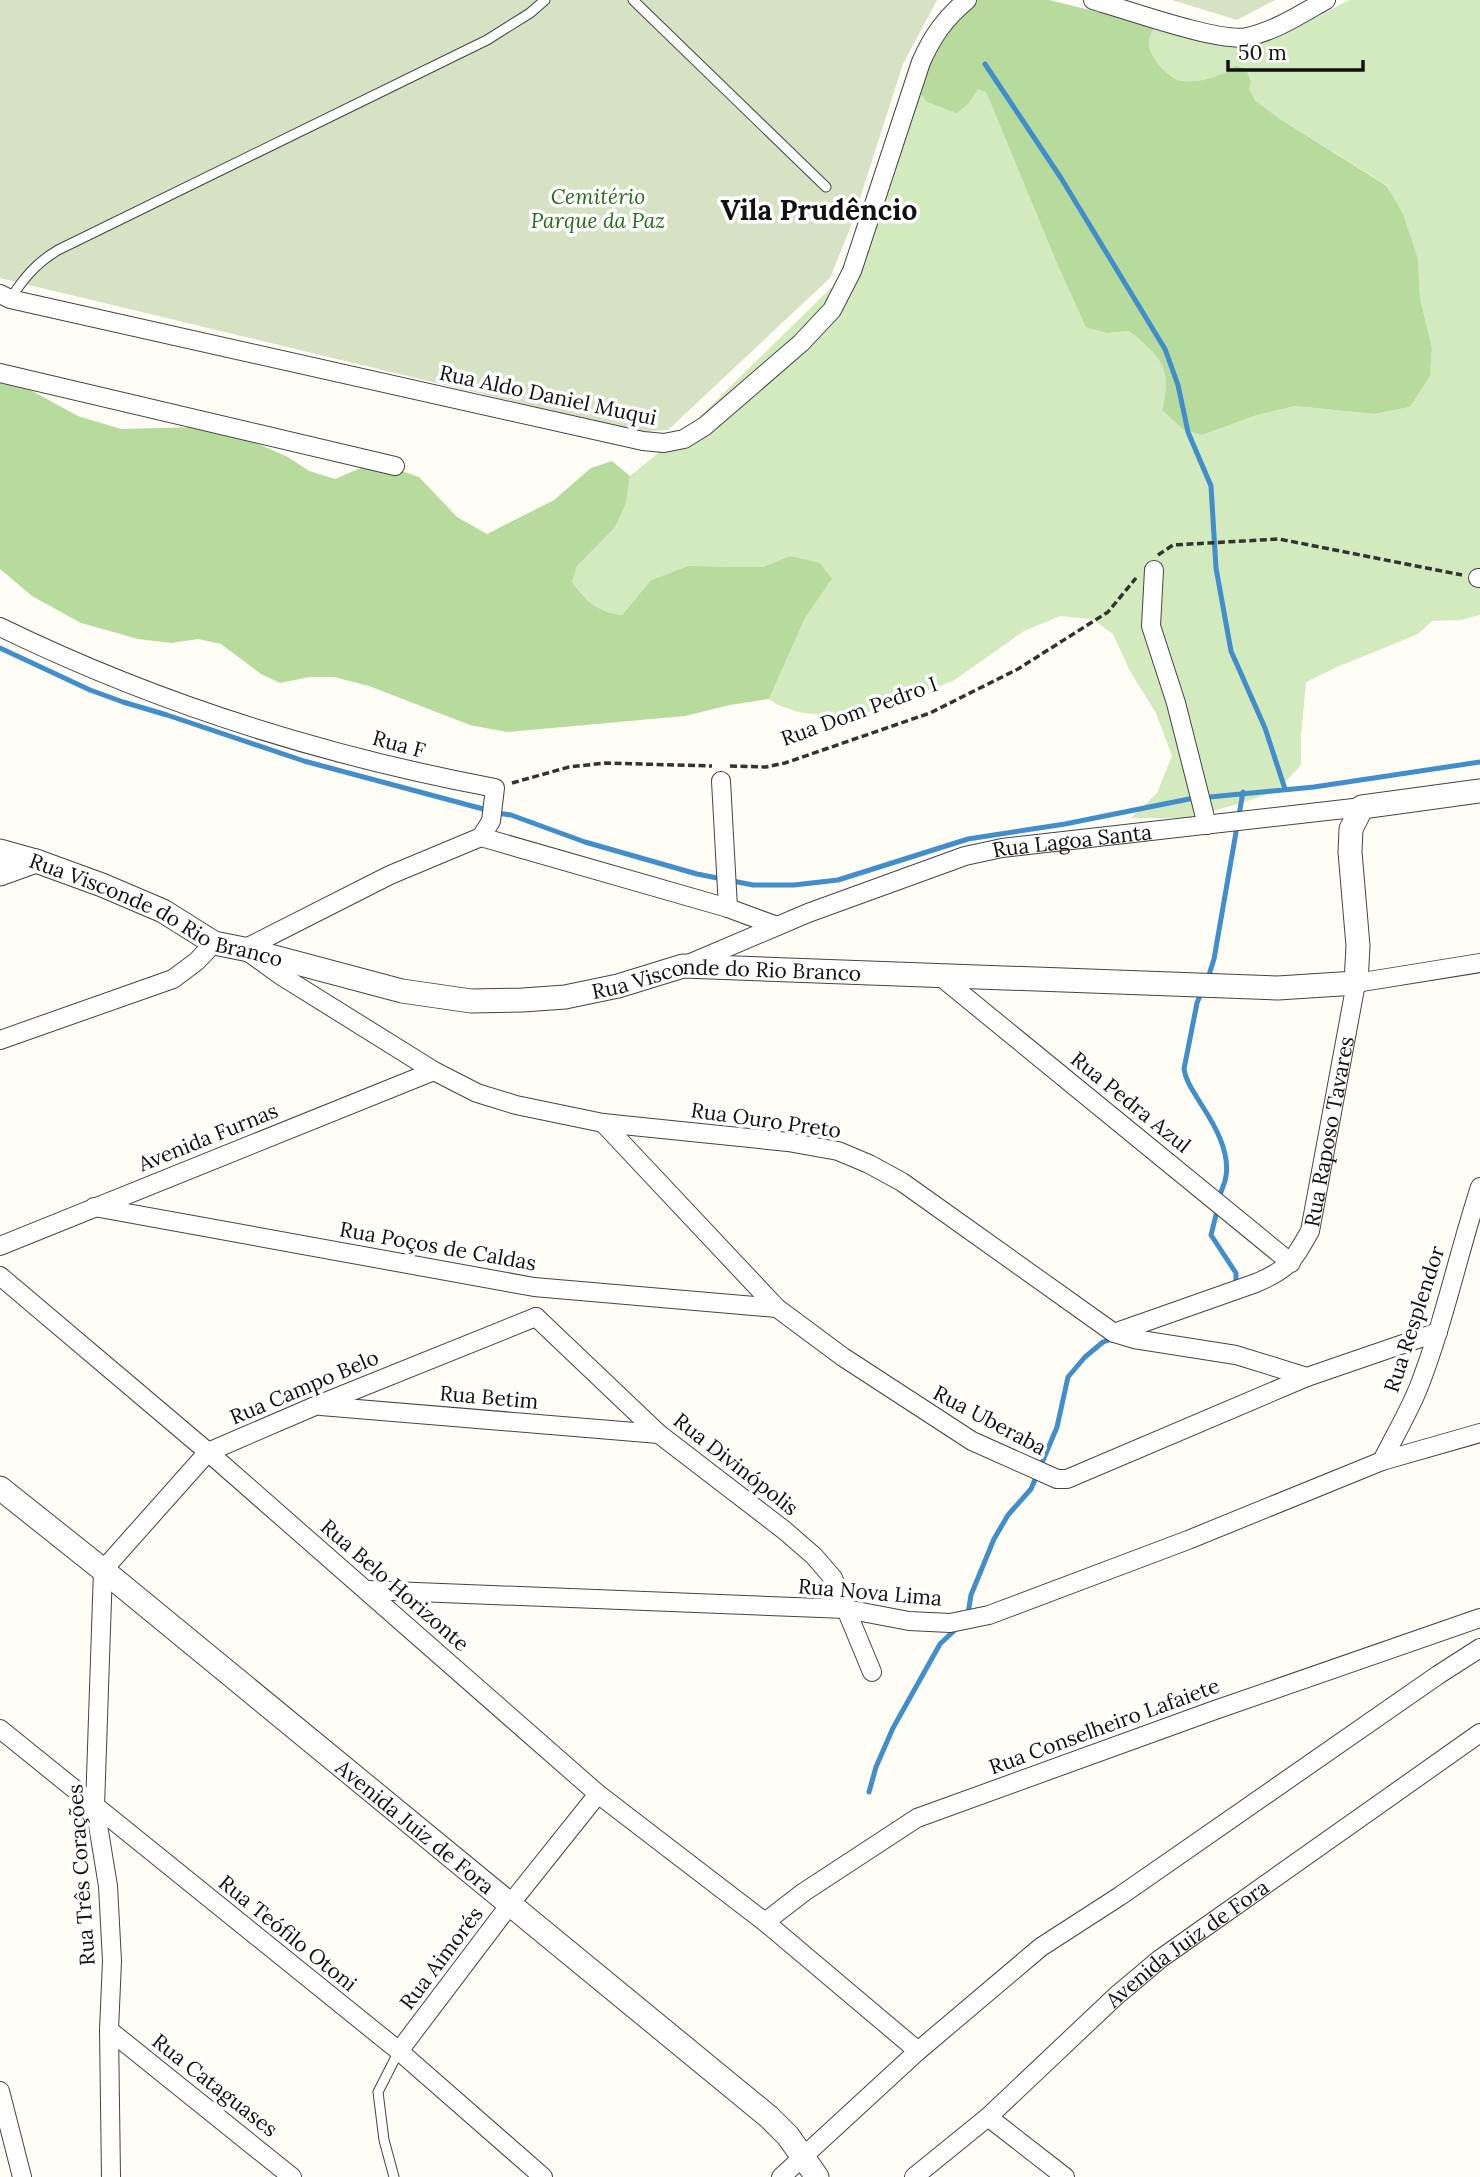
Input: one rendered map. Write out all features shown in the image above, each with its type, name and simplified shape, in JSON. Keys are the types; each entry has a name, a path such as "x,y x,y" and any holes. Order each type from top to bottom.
{"street":[{"name":"Rua Aldo Daniel Muqui","path":"5,296 643,441 664,443 684,439 726,409 800,343 832,310 852,271 921,62 932,37 967,0"},
{"path":"1093,0 1219,36 1244,38 1267,31 1326,0"},
{"path":"0,373 395,466"},
{"path":"1154,564 1151,626 1177,703 1206,825"},
{"name":"Rua F","path":"0,627 44,648 182,703 288,737 416,773 495,788"},
{"path":"721,781 728,908"},
{"path":"244,949 390,875 481,837 491,821 495,788"},
{"name":"Rua Lagoa Santa","path":"683,966 777,926 964,856 1002,848 1480,791"},
{"name":"Rua Raposo Tavares","path":"1292,1263 1310,1231 1356,984 1358,946 1350,852 1351,829 1362,807"},
{"path":"481,837 728,908 777,926"},
{"name":"Rua Visconde do Rio Branco","path":"0,851 102,885 163,911 214,943 402,991 471,1000 565,997 618,986 683,966 1278,988 1356,984 1480,963"},
{"path":"0,874 36,861"},
{"path":"0,1040 173,979 197,961 214,943"},
{"name":"Rua Ouro Preto","path":"244,949 434,1071 477,1093 516,1105 603,1124 788,1142 838,1151 902,1182 1114,1333 1134,1339 1236,1355 1307,1377"},
{"name":"Rua Pedra Azul","path":"941,977 1292,1263"},
{"name":"Avenida Furnas","path":"0,1246 434,1071"},
{"name":"Rua Uberaba","path":"603,1124 777,1308 843,1357 972,1441 1058,1479 1067,1479 1307,1377 1438,1332"},
{"name":"Rua Resplendor","path":"1382,1461 1417,1391 1438,1332 1458,1254 1480,1187"},
{"name":"Rua Poços de Caldas","path":"94,1208 534,1287 777,1308"},
{"path":"1114,1333 1256,1283 1276,1275 1292,1263"},
{"name":"Rua Belo Horizonte","path":"0,1276 208,1452 598,1794 765,1922 918,2050"},
{"path":"534,1287 536,1317"},
{"name":"Rua Campo Belo","path":"103,1570 208,1452 536,1317"},
{"name":"Rua Divinópolis","path":"536,1317 659,1434 814,1556 833,1578 872,1672"},
{"name":"Rua Betim","path":"315,1406 659,1434"},
{"name":"Rua Nova Lima","path":"366,1590 846,1609 909,1621 950,1623 989,1615 1188,1540 1382,1461 1480,1433"},
{"name":"Avenida Juiz de Fora","path":"0,1488 511,1903 769,2117 788,2136 817,2177"},
{"name":"Rua Três Corações","path":"103,1570 94,1807 108,1886 112,1961 109,2030 111,2177"},
{"name":"Rua Conselheiro Lafaiete","path":"765,1922 804,1892 917,1818 1480,1618"},
{"path":"781,2177 918,2050 1041,1947 1120,1896 1480,1648"},
{"name":"Rua Teófilo Otoni","path":"0,1729 399,2051 543,2177"},
{"name":"Avenida Juiz de Fora","path":"914,2177 988,2117 1116,1996 1160,1959 1480,1733"},
{"name":"Rua Aimorés","path":"399,2051 598,1794"},
{"name":"Rua Cataguases","path":"109,2030 276,2170 292,2177"},
{"path":"1,2098 22,2177"},
{"path":"988,2117 1065,2177"}],"lane":[{"path":"5,296 41,260 58,250 487,40 530,13 545,0"},
{"path":"633,0 826,187"},
{"path":"394,2177 384,2140 378,2092 399,2051"}],"path":[{"path":"1154,564 1173,545 1279,539 1479,578"},
{"name":"Rua Dom Pedro I","path":"495,788 569,767 606,763 766,767 785,763 930,713 1018,669 1108,612 1136,578"}],"green space":[{"name":"Cemitério Parque da Paz","path":"0,0 937,0 903,64 851,226 830,278 668,430 640,432 0,278"},
{"path":"978,0 1049,0 1155,26 1149,42 1152,54 1166,72 1177,80 1203,80 1218,76 1236,66 1246,69 1251,82 1249,89 1255,100 1280,119 1387,186 1403,214 1418,259 1420,298 1432,348 1430,376 1410,407 1374,414 1295,406 1257,415 1202,435 1183,429 1162,410 1165,373 1149,348 1129,331 1107,333 1086,327 986,92 978,89 969,103 957,113 927,102 918,90 933,55 959,14"},
{"path":"1172,0 1275,0 1237,20"},
{"path":"1349,0 1480,0 1480,615 1460,620 1432,621 1418,634 1306,682 1301,765 1277,791 1187,818 1131,818 1157,793 1172,756 1156,713 1130,671 1113,634 1092,619 1060,616 1024,631 953,681 866,713 837,717 798,712 769,699 805,618 832,579 790,556 763,567 688,566 651,580 622,615 593,605 572,582 577,566 593,549 626,503 630,476 683,433 836,283 872,212 918,90 969,103 978,88 986,92 1053,254 1067,281 1107,333 1129,331 1149,348 1161,364 1166,383 1162,410 1202,435 1257,415 1295,406 1374,414 1410,407 1430,376 1432,348 1420,298 1418,259 1388,186 1280,119 1255,100 1236,67 1211,78 1196,81 1177,80 1156,60 1149,42 1155,26 1249,43 1294,29"},
{"path":"0,379 12,380 78,416 121,429 202,427 249,440 288,457 309,471 335,479 363,467 387,466 419,477 457,517 487,534 554,500 591,468 612,461 630,476 626,503 615,527 577,566 572,582 593,604 613,613 622,615 651,580 688,566 763,567 790,556 820,563 832,579 805,618 769,699 685,716 507,732 470,725 369,686 334,677 310,677 280,683 261,674 221,644 198,639 171,643 138,639 81,623 32,596 0,569"}],"waterway":[{"path":"985,64 1061,178 1165,349 1178,385 1188,432 1211,486 1216,568 1231,651 1265,728 1285,789"},
{"path":"0,648 90,690 123,702 304,761 487,810"},
{"path":"497,813 511,815 585,842 697,874 753,885 794,885 838,880 968,839 1065,824 1189,799 1314,787 1480,762"},
{"path":"1208,978 1214,959 1243,792"},
{"path":"1202,990 1184,1069 1188,1083 1220,1138 1226,1157 1225,1182 1219,1198"},
{"path":"1218,1207 1211,1235 1236,1273 1236,1286"},
{"path":"968,1614 971,1595 994,1539 1008,1515 1031,1489 1057,1427 1068,1377 1085,1357 1103,1342 1115,1338"},
{"path":"869,1792 876,1767 893,1728 940,1644 958,1627"}],"district":[{"name":"Vila Prudêncio","path":"819,210"}]}
